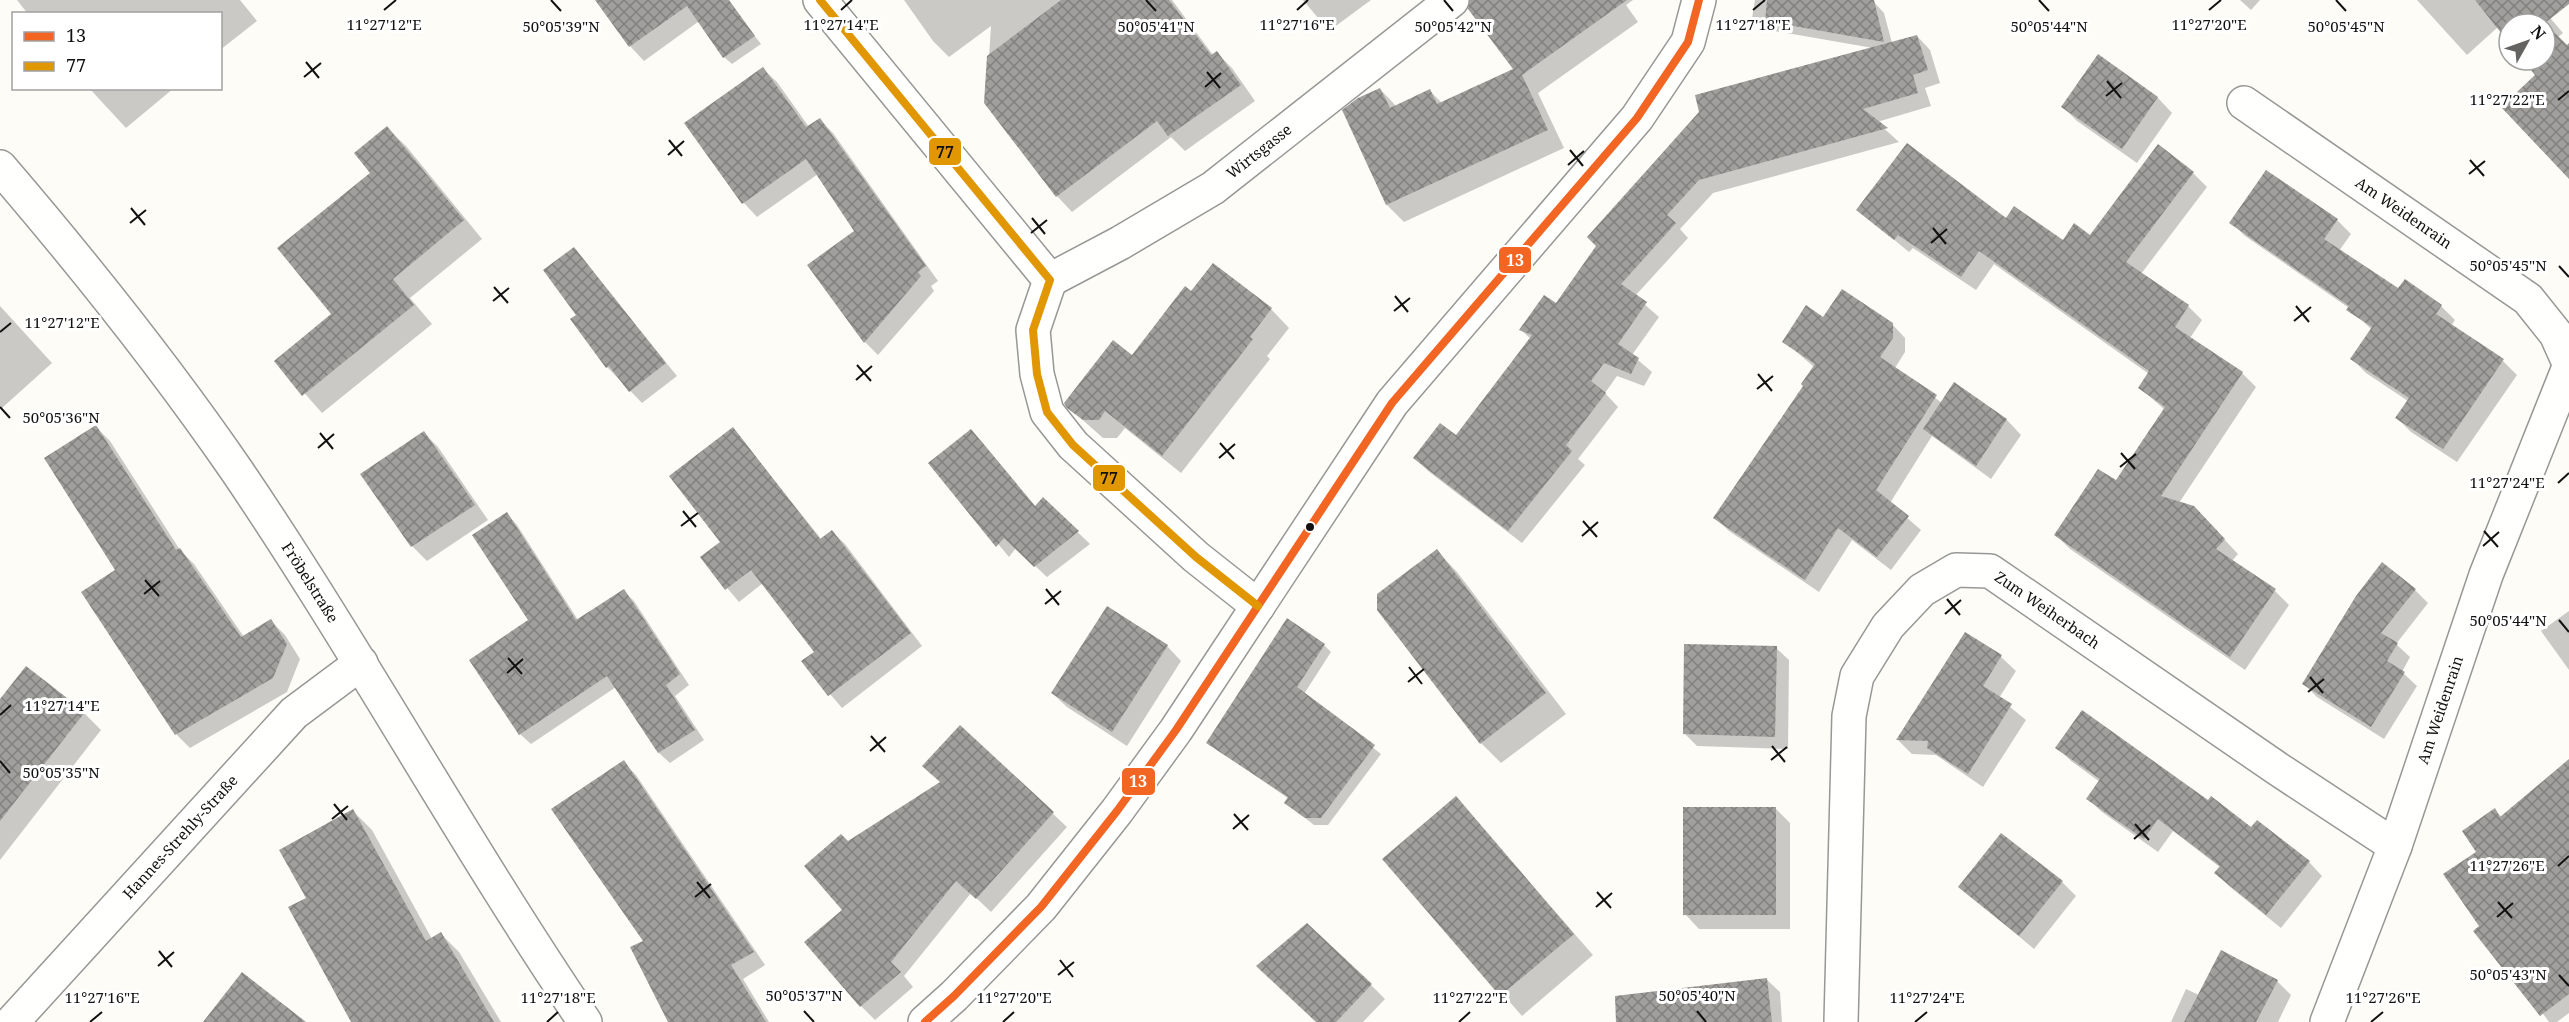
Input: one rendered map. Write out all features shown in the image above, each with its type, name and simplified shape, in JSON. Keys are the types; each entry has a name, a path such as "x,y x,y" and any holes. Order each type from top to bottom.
{"street":[{"path":"820,0 1050,280 1033,330 1037,374 1047,412 1073,445 1196,557 1258,606"},
{"name":"Wirtsgasse","path":"1050,280 1120,243 1213,188 1452,0"},
{"path":"925,1022 954,996 1041,907 1171,736 1392,403 1637,118 1688,42 1699,0"},
{"name":"Am Weidenrain","path":"2244,104 2528,299 2556,334 2569,365 2486,575 2395,846 2328,1022"},
{"name":"Fröbelstraße","path":"0,167 112,300 237,471 361,663 526,936 585,1022"},
{"name":"Zum Weiherbach","path":"1841,1022 1849,716 1857,676 1888,626 1922,591 1956,570 1990,571 2278,770 2395,846"},
{"name":"Hannes-Strehly-Straße","path":"12,1022 294,712 361,663"}],"building":[{"path":"595,0 729,0 755,36 723,58 687,6 629,47"},
{"path":"1061,0 1169,0 1211,55 1217,51 1241,85 1168,136 1157,121 1056,197 984,103 987,56"},
{"path":"1470,0 1627,0 1522,75 1548,130 1386,205 1342,110 1358,98 1380,88 1390,108 1430,89 1437,104 1513,69 1468,9"},
{"path":"1767,0 1874,0 1884,42 1765,21"},
{"path":"2475,0 2569,0 2569,4 2557,14 2497,12 2497,28"},
{"path":"1917,35 1928,70 1913,75 1918,93 1863,109 1888,128 1699,180 1667,215 1676,223 1621,284 1647,302 1618,344 1639,358 1631,374 1604,363 1591,381 1606,393 1566,445 1572,451 1508,531 1413,458 1440,423 1456,435 1532,335 1519,330 1544,295 1556,303 1596,246 1587,237 1699,112 1695,95"},
{"path":"2557,35 2567,45 2569,43 2569,179 2501,107 2535,75 2533,72 2557,72"},
{"path":"2098,54 2158,97 2122,149 2061,107"},
{"path":"763,67 806,127 820,118 926,266 918,272 921,276 864,343 807,265 854,231 806,159 742,204 684,123"},
{"path":"387,126 464,220 393,279 414,305 302,396 274,361 331,314 277,248 370,173 354,153"},
{"path":"1907,143 2006,218 2014,206 2063,240 2074,223 2090,235 2158,144 2194,172 2126,262 2189,305 2175,327 2243,372 2161,496 2194,506 2225,539 2216,549 2276,589 2230,657 2054,535 2098,469 2116,480 2165,407 2138,388 2149,371 1979,251 1961,277 1898,235 1894,240 1856,210"},
{"path":"2266,170 2338,219 2324,239 2398,288 2405,279 2442,305 2436,314 2504,359 2443,449 2395,418 2409,398 2350,359 2372,327 2346,310 2349,306 2229,223"},
{"path":"574,247 666,363 629,392 609,366 606,368 570,319 576,315 543,270"},
{"path":"1213,263 1272,308 1250,337 1253,339 1162,456 1105,411 1099,420 1083,420 1067,408 1064,403 1113,340 1132,355 1185,286 1191,291"},
{"path":"1842,289 1893,323 1893,338 1880,357 1937,395 1876,490 1909,516 1877,557 1838,528 1805,580 1713,518 1803,386 1801,384 1815,364 1782,342 1806,305 1823,317"},
{"path":"1954,382 2007,419 1976,466 1923,429"},
{"path":"96,425 176,550 180,548 241,637 271,619 287,644 273,678 175,735 81,592 115,570 44,458"},
{"path":"733,427 820,539 832,530 911,633 828,696 801,661 814,652 751,570 725,590 700,557 720,542 669,476"},
{"path":"971,429 1035,506 1043,497 1079,531 1034,567 1004,538 996,547 928,463"},
{"path":"424,431 475,505 411,547 360,474"},
{"path":"507,512 576,620 624,589 680,674 666,685 695,730 658,753 607,676 519,735 469,660 528,620 472,535"},
{"path":"1437,549 1546,693 1480,744 1377,610 1377,594"},
{"path":"2382,562 2416,589 2381,633 2398,643 2387,661 2405,672 2371,727 2302,684 2356,596"},
{"path":"1107,606 1168,645 1112,732 1051,693"},
{"path":"1287,618 1325,644 1297,687 1375,745 1321,818 1305,818 1284,803 1288,797 1206,743"},
{"path":"1965,632 2002,655 1983,686 2012,704 1968,774 1927,748 1928,741 1896,740"},
{"path":"1684,644 1777,646 1775,737 1683,734"},
{"path":"26,666 85,712 0,821 0,699"},
{"path":"2082,710 2208,800 2211,796 2251,827 2257,820 2310,861 2266,915 2214,873 2220,866 2158,819 2144,839 2086,799 2100,779 2055,748"},
{"path":"960,725 1054,812 976,899 956,881 891,962 901,972 860,1007 804,942 842,910 804,866 841,834 848,841 940,782 922,766"},
{"path":"2569,759 2569,994 2540,1016 2473,931 2479,926 2443,874 2476,852 2462,831 2495,808 2500,817"},
{"path":"624,760 754,952 731,965 766,1022 668,1022 630,947 643,941 551,809"},
{"path":"1456,796 1574,934 1500,996 1382,859"},
{"path":"1683,807 1776,807 1776,915 1683,915"},
{"path":"353,809 426,941 441,932 494,1022 351,1022 288,907 306,898 279,850"},
{"path":"2001,833 2063,881 2019,936 1958,887"},
{"path":"1307,923 1372,984 1336,1022 1316,1022 1256,966"},
{"path":"2221,950 2278,980 2256,1022 2184,1022"},
{"path":"242,972 306,1022 203,1022"},
{"path":"1767,978 1772,1022 1616,1022 1615,996"}],"transit line":[{"name":"77","path":"820,0 1050,280 1033,330 1037,374 1047,412 1073,445 1196,557 1258,606"},
{"name":"13","path":"925,1022 954,996 1041,907 1117,811 1176,730 1392,403 1637,118 1688,42 1699,0"}]}
